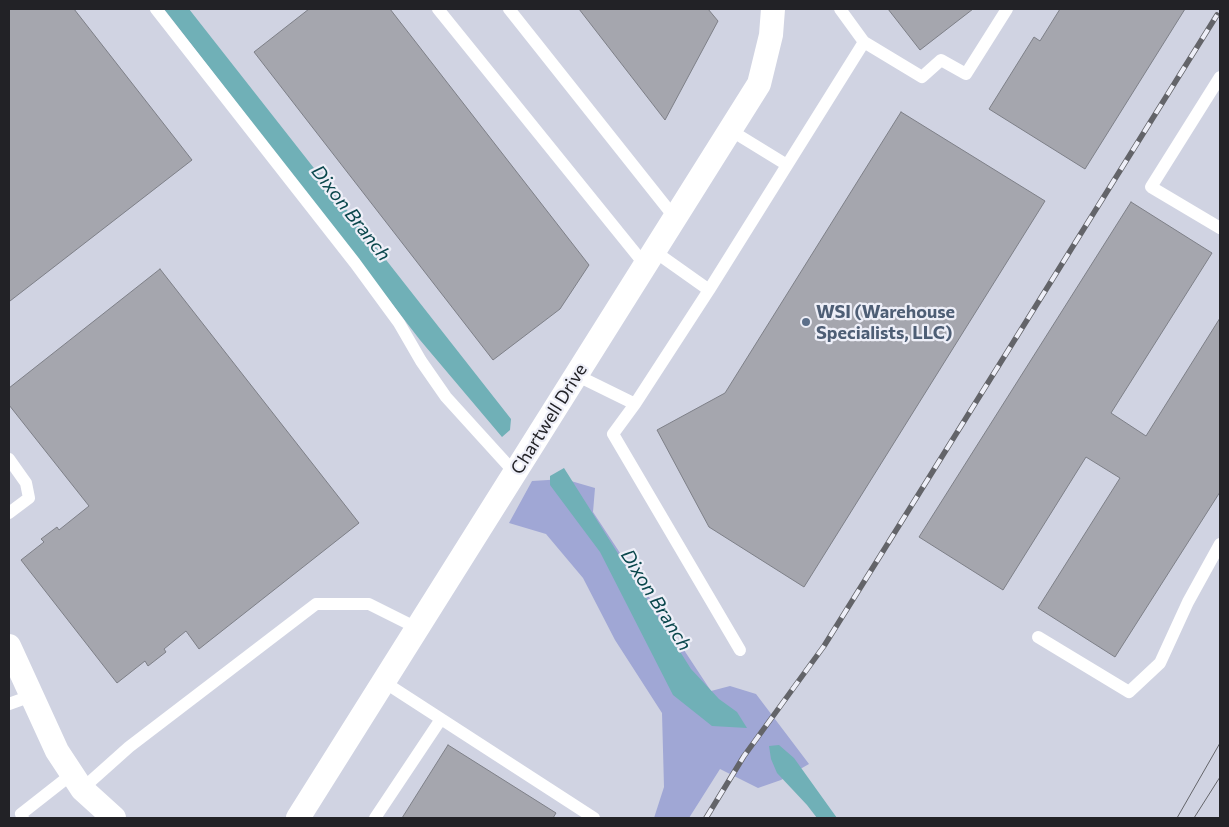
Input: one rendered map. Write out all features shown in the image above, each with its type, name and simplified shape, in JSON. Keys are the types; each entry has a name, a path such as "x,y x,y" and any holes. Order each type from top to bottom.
{"street":[{"name":"Chartwell Drive","path":"298,818 758,84 771,35 773,9"},
{"path":"9,646 56,751 77,782 114,818"}],"lane":[{"path":"156,9 355,263 399,323 420,361 446,397 474,431 515,473"},
{"path":"438,9 650,258 709,290"},
{"path":"509,9 675,218"},
{"path":"840,9 864,42 922,77 941,60 966,74 1007,9"},
{"path":"740,650 613,434 635,404 709,290 864,42"},
{"path":"1220,77 1151,187 1220,228"},
{"path":"730,130 787,165"},
{"path":"576,375 635,404"},
{"path":"9,459 26,483 29,498 9,513"},
{"path":"1038,637 1129,692 1160,663 1188,602 1220,544"},
{"path":"23,818 21,814 77,782 130,747 316,604 369,604 417,628"},
{"path":"384,682 594,818"},
{"path":"9,704 31,696"},
{"path":"375,818 441,719"}],"shaded area":[{"path":"9,9 1220,9 1220,818 9,818"},
{"path":"164,9 189,9 511,419 510,430 502,437 420,340"},
{"path":"564,468 691,669 719,699 737,712 747,728 712,726 673,695 600,552 550,485 550,476"},
{"path":"564,479 595,488 593,512 711,691 730,686 756,694 809,764 781,780 758,788 720,769 689,818 654,818 664,787 662,713 615,640 583,578 546,534 509,523 532,481"},
{"path":"779,745 794,758 837,818 817,818 777,773 771,759 769,746"}],"building":[{"path":"9,9 74,9 192,160 10,301 9,299"},
{"path":"309,9 390,9 589,265 560,309 493,360 254,52"},
{"path":"579,9 708,9 718,21 665,120"},
{"path":"888,9 973,9 920,50"},
{"path":"1060,9 1185,9 1085,169 989,109 1034,37 1040,41"},
{"path":"901,112 1045,201 804,587 709,527 657,430 725,393"},
{"path":"1131,202 1212,253 1111,413 1146,436 1220,318 1220,492 1115,657 1038,608 1120,478 1086,457 1003,590 919,537"},
{"path":"160,269 359,523 199,649 186,631 164,649 166,652 148,666 145,661 117,683 21,560 44,542 41,539 57,527 59,530 89,506 9,405 9,388"},
{"path":"448,745 556,813 553,818 402,818"}],"tram line":[{"path":"1177,818 1220,743"},
{"path":"1194,818 1220,777"}],"railway":[{"path":"706,818 744,756 824,646 1217,15"}],"place":[{"name":"WSI (Warehouse Specialists, LLC)","path":"806,322"}],"water label":[{"name":"Dixon Branch","path":"351,213"},
{"name":"Dixon Branch","path":"656,600"}]}
